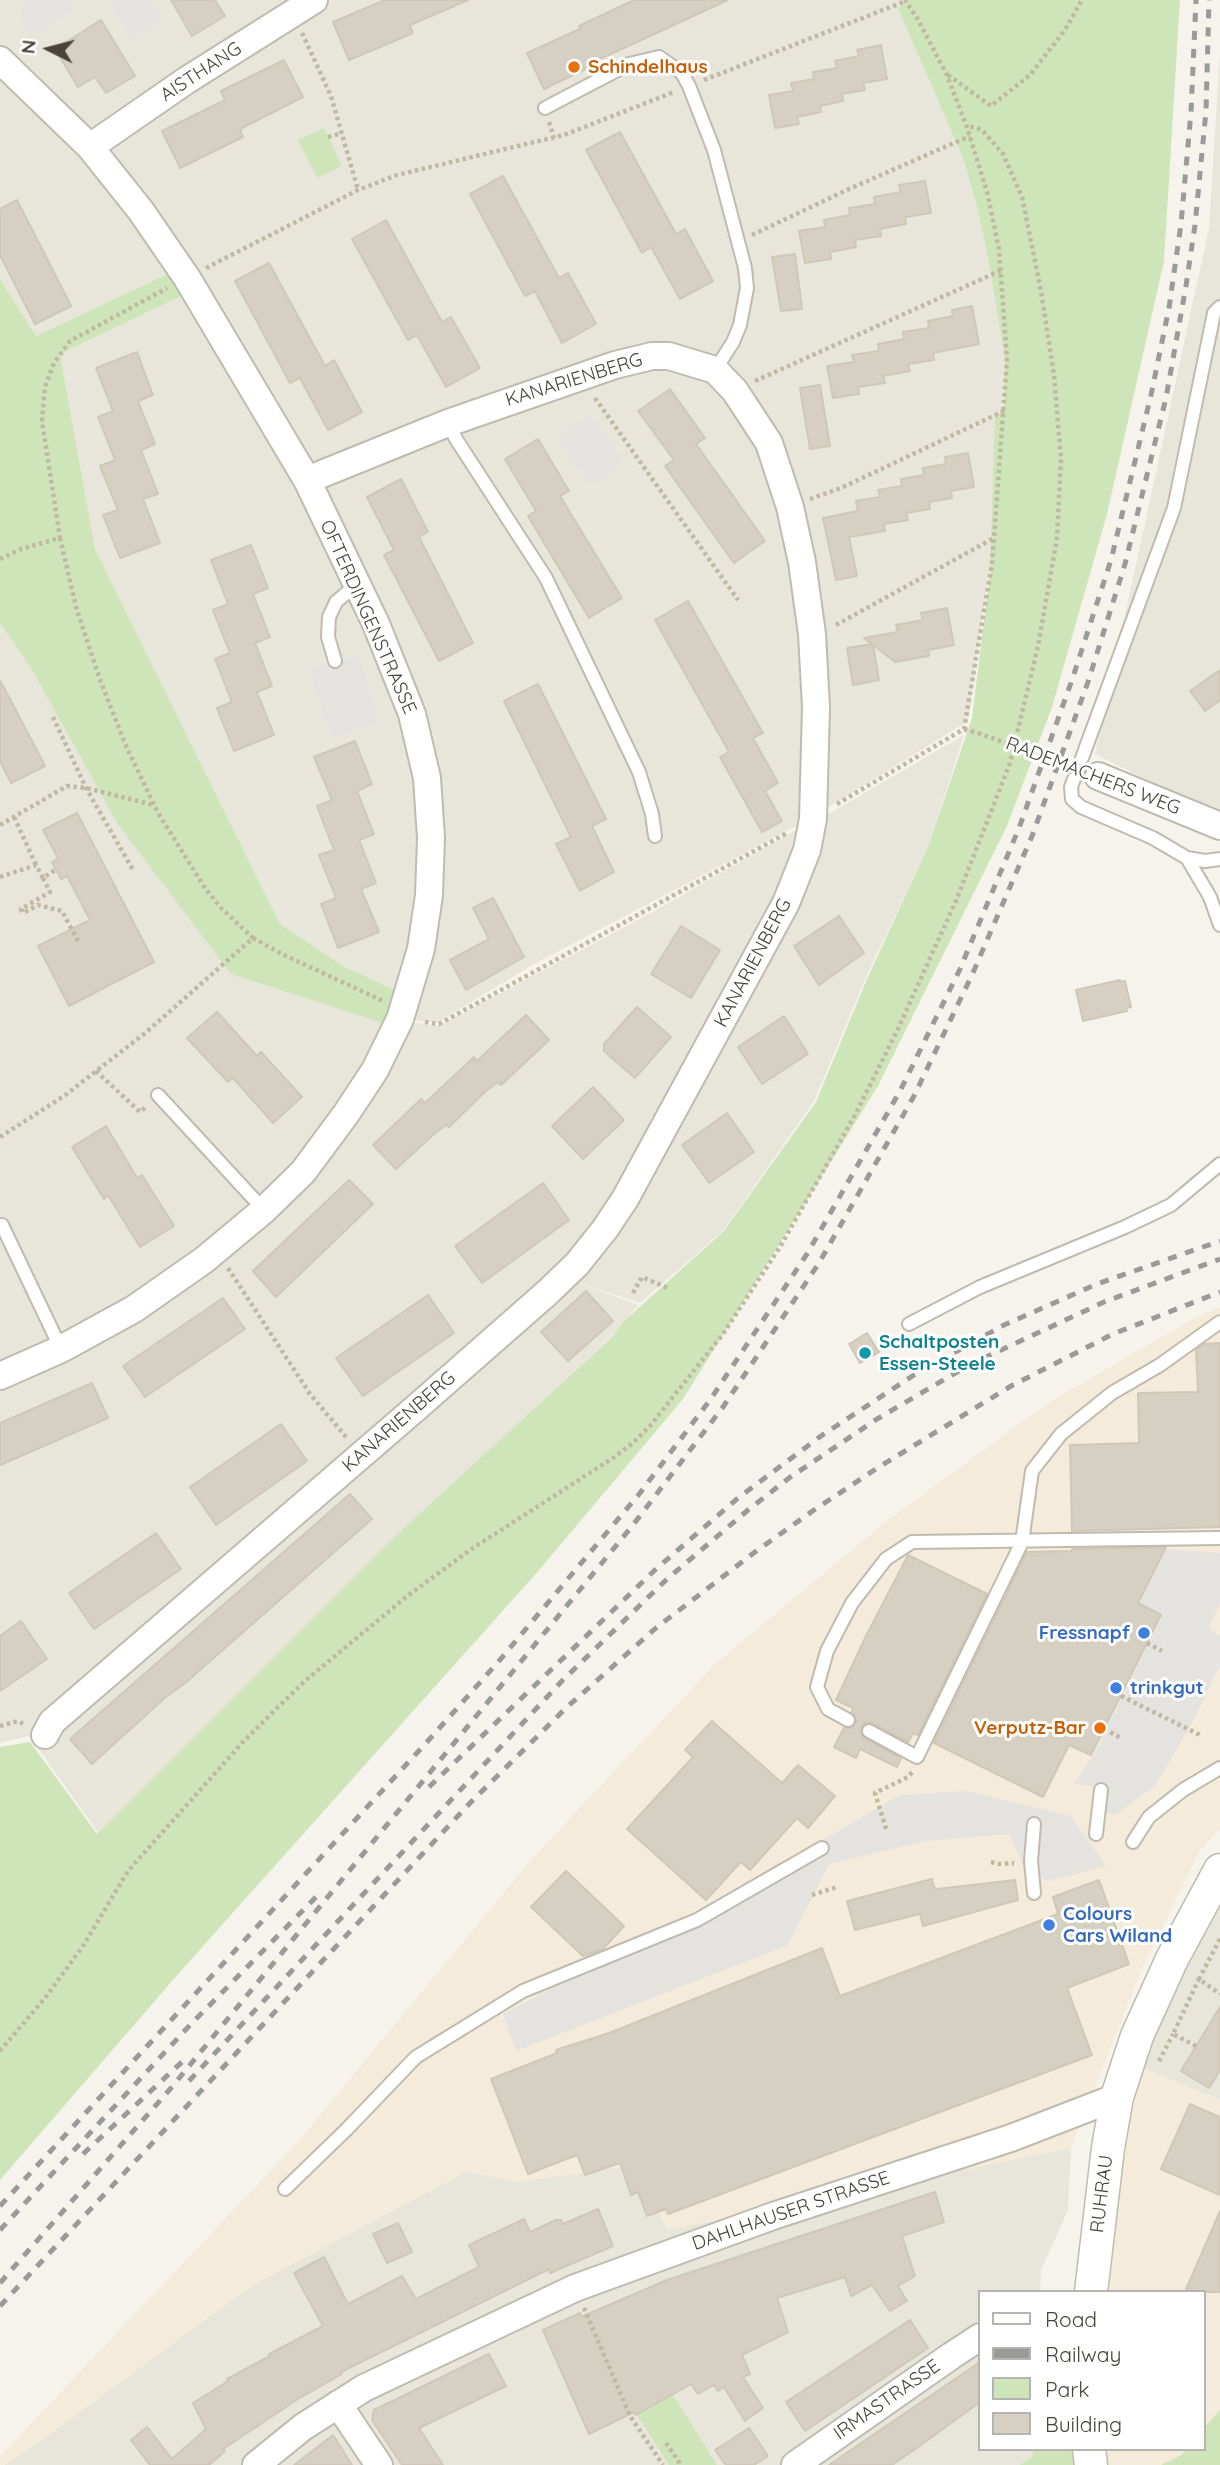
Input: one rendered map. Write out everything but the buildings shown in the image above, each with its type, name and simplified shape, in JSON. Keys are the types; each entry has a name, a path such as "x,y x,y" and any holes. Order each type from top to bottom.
{"street":[{"name":"AISTHANG","path":"90,146 187,80 304,6"},
{"name":"OFTERDINGENSTRASSE","path":"0,60 90,146 135,202 187,278 307,480 376,624 412,714 427,778 431,838 429,895 421,949 401,1014 375,1070 303,1172 264,1210 217,1249 134,1309 61,1349 0,1376"},
{"name":"KANARIENBERG","path":"44,1735 51,1721 361,1455 577,1264 625,1199 786,904 799,875 813,819 816,707 812,634 802,562 790,507 769,443 735,391 715,370 677,358 652,356 580,376 448,423 307,480"},
{"name":"RADEMACHERS WEG","path":"1085,771 1220,826"},
{"path":"1117,2097 1137,2036 1172,1959 1220,1870"},
{"name":"DAHLHAUSER STRASSE","path":"256,2465 303,2427 393,2373 575,2288 773,2217 1011,2138 1117,2097"},
{"name":"RUHRAU","path":"1091,2290 1108,2148 1117,2097"},
{"name":"IRMASTRASSE","path":"795,2465 978,2338"},
{"path":"338,2404 379,2465"}],"lane":[{"path":"545,108 629,64 659,57 682,73 690,86 714,150 739,241 747,288 745,308 733,342 715,370"},
{"path":"1220,307 1214,313 1174,508 1085,771 1071,787 1072,799 1081,807 1153,838 1187,858 1205,861 1220,859"},
{"path":"448,423 545,578 639,772 652,814 654,836"},
{"path":"335,662 328,637 329,617 336,602 357,584"},
{"path":"1187,858 1210,897 1220,925"},
{"path":"158,1095 264,1210"},
{"path":"909,1324 980,1287 1171,1205 1220,1164"},
{"path":"2,1225 61,1349"},
{"path":"869,1731 917,1757 1022,1542 1032,1472 1061,1434 1112,1393 1160,1365 1220,1322"},
{"path":"848,1720 828,1709 817,1687 827,1651 852,1603 886,1559 912,1542 1220,1538"},
{"path":"1133,1842 1149,1817 1183,1790 1220,1768"},
{"path":"1096,1834 1101,1790"},
{"path":"1034,1824 1031,1861 1034,1893"},
{"path":"285,2189 416,2057 523,1991 697,1920 821,1849"}],"path":[{"path":"946,74 991,106 1030,75 1065,30 1082,0"},
{"path":"905,1 917,18 946,74 967,127 987,192 1002,270 1007,360 992,564 964,729 813,819 439,1024 401,1014 253,938 220,907 205,888 155,805 126,746 76,607 60,538 42,421 45,387 54,363 70,341 358,190 397,174 565,135 905,1"},
{"path":"304,6 358,190"},
{"path":"0,2051 45,1998 83,1946 128,1871 242,1743 305,1681 406,1597 470,1550 613,1458 650,1426 723,1334 780,1247 861,1103 956,901 1001,790 1026,704 1057,538 1060,459 1054,375 1022,197 1003,154 983,131 967,127"},
{"path":"328,137 342,133"},
{"path":"739,241 872,178 970,136"},
{"path":"735,391 1002,270"},
{"path":"580,376 738,600"},
{"path":"790,507 841,488 1004,411"},
{"path":"0,559 21,549 60,538"},
{"path":"812,634 836,624 995,538"},
{"path":"54,717 86,788 134,870"},
{"name":"RADEMACHERS WEG","path":"964,729 1085,771"},
{"path":"0,825 67,786 155,805"},
{"path":"14,817 50,892 21,909 23,913 38,905 62,911 78,941"},
{"path":"0,877 36,865"},
{"path":"43,878 55,870"},
{"path":"0,1137 64,1096 144,1034 253,938"},
{"path":"96,1071 140,1112 158,1095"},
{"path":"217,1249 295,1373 361,1455"},
{"path":"634,1293 642,1277 668,1288"},
{"path":"1147,1643 1162,1651"},
{"path":"1121,1696 1200,1735"},
{"path":"1104,1729 1121,1738"},
{"path":"887,1829 875,1793 912,1773"},
{"path":"990,1862 1013,1863"},
{"path":"812,1895 837,1887"},
{"path":"1159,2063 1220,1939"},
{"path":"1199,1979 1220,1994"},
{"path":"1173,2034 1196,2046"},
{"path":"575,2288 630,2416 663,2465"},
{"path":"666,2442 681,2465"}],"shaded area":[{"path":"0,0 312,0 90,144 0,60"},
{"path":"22,0 72,0 77,9 35,34 20,25"},
{"path":"109,0 152,0 163,20 131,39"},
{"path":"316,0 904,0 917,19 985,192 1005,359 991,559 968,721 814,816 811,600 738,391 670,353 307,478 93,147"},
{"path":"1220,54 1220,822 1095,754 1209,228"},
{"path":"0,63 180,268 36,336 0,279"},
{"path":"194,290 304,476 412,715 431,837 406,995 343,966 280,924 95,549 60,354"},
{"path":"649,360 713,371 766,444 806,601 811,818 534,964 438,1022 401,1019 421,950 428,778 309,481"},
{"path":"591,414 625,462 591,486 557,438"},
{"path":"0,623 32,670 117,823 395,1027 347,1112 202,1258 0,1375"},
{"path":"358,654 380,723 331,739 309,670"},
{"path":"964,735 929,844 866,977 814,1101 723,1231 640,1303 569,1279 638,1305 612,1336 386,1547 100,1835 32,1740 180,1616 606,1231 813,823"},
{"path":"810,822 805,849 604,1227 32,1735 0,1743 0,1378 265,1211 400,1021 439,1026 651,913"},
{"path":"1220,1307 1220,1829 1200,1850 1141,1971 1071,2148 668,2230 630,2166 515,2182 467,2171 251,2286 43,2439 0,2465 0,2456 297,2143 529,1862 715,1664 888,1520 1048,1403 1191,1320"},
{"path":"1166,1549 1220,1553 1220,1602 1209,1628 1220,1636 1220,1665 1193,1721 1155,1786 1116,1814 1093,1812 1097,1787 1074,1784 1093,1756 1163,1615 1139,1603"},
{"path":"967,1791 1071,1816 1106,1866 1048,1881 1024,1867 1009,1834 925,1841 829,1864 788,1945 516,2051 503,2014 699,1912 900,1795"},
{"path":"1220,1879 1220,2100 1133,2064"},
{"path":"1133,2064 1220,2100 1220,2410 1206,2426 1206,2290 1094,2290"},
{"path":"1071,2148 1068,2210 1041,2270 1040,2290 978,2290 978,2451 1033,2451 1033,2456 1019,2465 4,2465 251,2286 467,2171 515,2182 630,2166 955,2170"},
{"path":"1092,2451 1184,2451 1161,2465 1094,2465"}],"green space":[{"path":"909,0 1180,0 1164,261 1107,514 1052,707 1007,826 878,1086 683,1399 540,1569 179,1973 0,2180 0,1747 30,1742 97,1834 388,1543 724,1231 816,1102 867,979 929,844 972,718 990,572 995,418 1003,410 1005,359 989,262 964,160 898,8"},
{"path":"324,128 342,166 317,178 298,140"},
{"path":"180,268 194,290 60,354 95,549 280,924 343,966 406,995 395,1027 231,974 117,823 32,670 0,623 0,279 36,336"},
{"path":"673,2395 717,2465 669,2465 637,2415"},
{"path":"1220,2410 1220,2465 1161,2465 1184,2451 1206,2451 1206,2426"},
{"path":"1033,2451 1085,2451 1087,2465 1019,2465 1033,2456"}],"railway":[{"path":"0,2206 427,1742 640,1493 710,1400 807,1254 900,1091 960,969 1019,828 1111,560 1169,308 1181,224 1191,112 1196,0"},
{"path":"0,2283 171,2088 633,1525 723,1407 819,1263 914,1096 972,975 1032,836 1088,682 1125,564 1166,398 1186,286 1206,111 1209,0"},
{"path":"429,1787 656,1569 738,1498 821,1436 914,1375 1004,1325 1097,1284 1220,1241"},
{"path":"189,2081 561,1682 666,1580 748,1510 789,1478 877,1419 969,1365 1104,1302 1220,1259"},
{"path":"0,2306 471,1802 566,1708 656,1628 814,1510 1011,1386 1113,1334 1220,1292"},
{"path":"0,2230 191,2024 321,1892"},
{"path":"83,2154 183,2061"}],"place":[{"name":"Schindelhaus","path":"574,67"},
{"name":"Schaltposten Essen-Steele","path":"865,1353"},
{"name":"Fressnapf","path":"1144,1633"},
{"name":"trinkgut","path":"1116,1688"},
{"name":"Verputz-Bar","path":"1100,1728"},
{"name":"Colours Cars Wiland","path":"1049,1925"}]}
